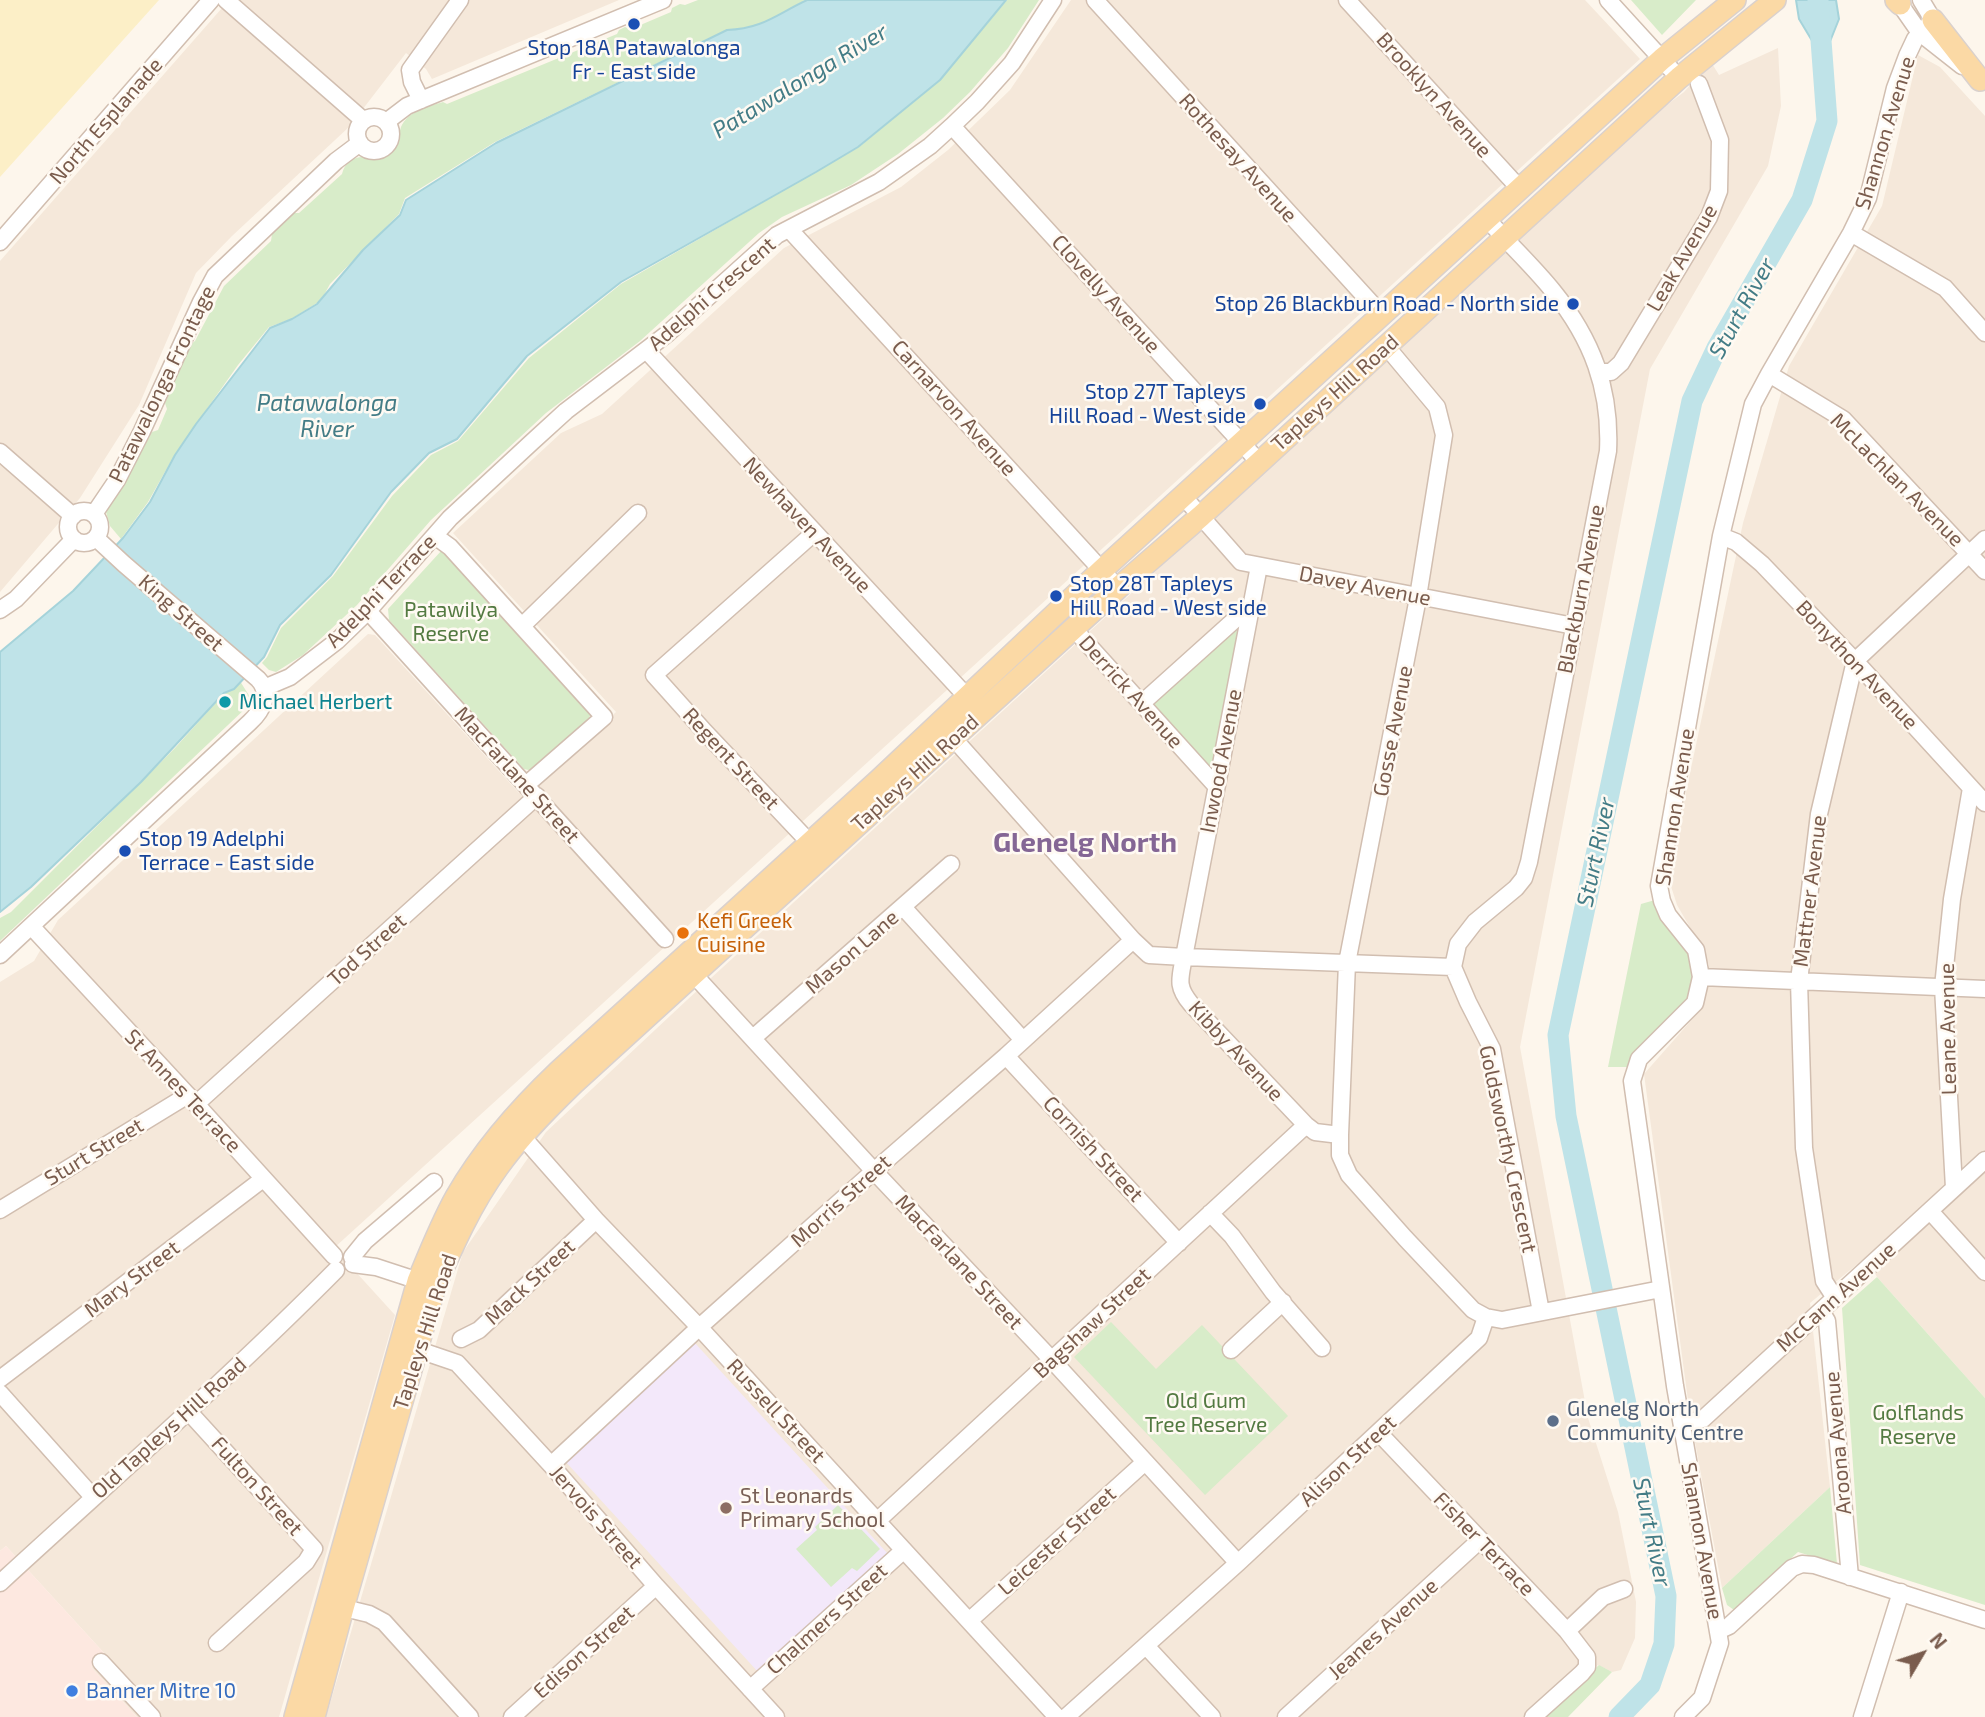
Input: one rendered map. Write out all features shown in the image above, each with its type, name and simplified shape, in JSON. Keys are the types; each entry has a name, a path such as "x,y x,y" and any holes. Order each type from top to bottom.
{"main road":[{"name":"Tapleys Hill Road","path":"295,1717 335,1606 427,1284 437,1235 456,1197 510,1122 559,1072 687,968 947,731 968,698 1102,570 1662,59 1735,0"},
{"name":"Tapleys Hill Road","path":"427,1284 477,1199 522,1136 810,843 1074,629 1504,239 1689,81 1775,0"},
{"path":"1926,26 1983,83"},
{"name":"Tapleys Hill Road","path":"314,1717 335,1606"}],"street":[{"name":"North Esplanade","path":"0,242 211,0"},
{"path":"226,0 363,120"},
{"path":"421,100 412,82 410,70 460,0"},
{"path":"386,122 407,106 663,0"},
{"name":"Adelphi Crescent","path":"553,423 647,351 777,235 879,182 930,146 977,102 1012,63 1053,0"},
{"name":"Rothesay Avenue","path":"1095,0 1382,315"},
{"name":"Brooklyn Avenue","path":"1347,0 1520,189"},
{"path":"1608,0 1662,59 1689,81"},
{"path":"1904,1 1926,26"},
{"name":"Shannon Avenue","path":"1683,1717 1702,1698 1720,1643 1675,1386 1632,1081 1639,1059 1695,1003 1701,977 1696,950 1668,915 1660,886 1721,536 1753,404 1851,233 1868,198 1895,88 1907,56 1926,26"},
{"name":"Leak Avenue","path":"1600,372 1611,372 1621,363 1709,217 1718,191 1720,140 1689,81"},
{"path":"378,117 386,122 390,127 391,138 385,147 374,151 360,144 357,134 363,120 378,117"},
{"name":"Clovelly Avenue","path":"952,126 1259,462"},
{"name":"Patawalonga Frontage","path":"94,514 117,480 142,431 215,276 336,161 360,144"},
{"name":"Blackburn Avenue","path":"1453,967 1458,944 1475,922 1516,888 1524,878 1530,862 1608,451 1608,411 1600,372 1591,351 1568,311 1552,290 1487,219"},
{"name":"Carnarvon Avenue","path":"789,229 1118,588"},
{"path":"1851,233 1945,288 1985,333"},
{"name":"Gosse Avenue","path":"1340,1135 1348,963 1419,596 1444,435 1437,407 1386,346"},
{"name":"Newhaven Avenue","path":"647,351 968,698"},
{"name":"McLachlan Avenue","path":"1769,374 1843,419 1985,571"},
{"name":"Adelphi Terrace","path":"264,688 290,677 337,641 368,611 450,518 553,423"},
{"path":"0,453 73,516"},
{"name":"Davey Avenue","path":"1183,496 1241,562 1574,626"},
{"path":"83,511 94,514 100,523 100,541 85,543 74,539 70,535 68,525 73,516 83,511"},
{"path":"435,536 450,547 522,626 638,513"},
{"name":"Regent Street","path":"810,843 654,675 814,533"},
{"name":"Bonython Avenue","path":"1721,536 1747,549 1985,803"},
{"path":"0,610 16,599 74,539"},
{"path":"1854,661 1985,539"},
{"name":"King Street","path":"100,541 253,674 264,688"},
{"name":"Inwood Avenue","path":"1184,957 1259,566"},
{"path":"1142,703 1250,606"},
{"name":"MacFarlane Street","path":"368,611 666,939"},
{"name":"Tod Street","path":"192,1099 531,791 604,718 522,626"},
{"name":"Derrick Avenue","path":"1074,629 1216,786"},
{"name":"Mattner Avenue","path":"1835,1298 1824,1281 1804,1148 1799,981 1819,814 1854,661"},
{"path":"0,955 261,712 265,701 264,688"},
{"path":"947,731 1149,955 1453,967"},
{"name":"Leane Avenue","path":"1954,1188 1943,986 1952,899 1971,788"},
{"name":"Mason Lane","path":"752,1038 951,864"},
{"path":"903,907 1023,1040"},
{"name":"St Annes Terrace","path":"31,926 192,1099 335,1263"},
{"name":"Morris Street","path":"551,1465 699,1327 1133,940"},
{"name":"Kibby Avenue","path":"1184,957 1180,991 1306,1125 1315,1132 1340,1135"},
{"name":"Goldsworthy Crescent","path":"1453,967 1492,1049 1541,1312"},
{"name":"MacFarlane Street","path":"687,968 1238,1563"},
{"path":"1701,977 1985,989"},
{"name":"Cornish Street","path":"1006,1056 1179,1243"},
{"name":"Sturt Street","path":"0,1210 192,1099"},
{"name":"Bagshaw Street","path":"877,1521 1306,1125"},
{"path":"1340,1135 1339,1155 1349,1175 1473,1310 1486,1317 1502,1320 1661,1289"},
{"name":"Russell Street","path":"522,1136 596,1220 699,1327 1057,1717"},
{"name":"McCann Avenue","path":"1682,1424 1703,1419 1985,1160"},
{"name":"Mary Street","path":"0,1379 263,1179"},
{"path":"335,1263 346,1272 365,1241 434,1182"},
{"path":"1930,1211 1985,1272"},
{"path":"1210,1213 1322,1348"},
{"name":"Mack Street","path":"461,1339 479,1330 596,1220"},
{"path":"353,1260 427,1284"},
{"name":"Old Tapleys Hill Road","path":"0,1583 266,1340 335,1263"},
{"path":"1231,1350 1283,1302"},
{"name":"Aroona Avenue","path":"1821,1311 1827,1321 1850,1577"},
{"name":"Alison Street","path":"1066,1717 1238,1563 1479,1338 1486,1317"},
{"name":"Jervois Street","path":"408,1347 457,1363 770,1711"},
{"path":"0,1393 93,1497"},
{"name":"Fulton Street","path":"189,1412 314,1549 306,1562 217,1643"},
{"name":"Fisher Terrace","path":"1379,1433 1567,1631 1587,1657 1587,1667 1582,1673 1533,1717"},
{"name":"Leicester Street","path":"969,1621 1145,1462"},
{"name":"Jeanes Avenue","path":"1286,1717 1479,1541"},
{"name":"Chalmers Street","path":"750,1689 904,1550"},
{"path":"1718,1631 1729,1626 1792,1568 1802,1563 1985,1620"},
{"name":"Edison Street","path":"512,1717 656,1586"},
{"path":"1567,1631 1603,1597 1624,1589"},
{"path":"1862,1717 1901,1592"},
{"path":"335,1606 369,1614 384,1622 470,1717"},
{"path":"1146,1646 1212,1717"},
{"path":"101,1662 152,1717"},
{"path":"753,1717 770,1711"}],"shaded area":[{"path":"229,0 619,0 432,79 426,69 406,53 349,127 196,273 139,405 80,498 0,592 0,261"},
{"path":"1071,0 1585,0 1640,59 334,1248 395,1315 279,1717 137,1717 91,1667 105,1654 6,1546 0,1551 0,982 34,961 58,920 368,634 375,635 519,793 543,781 616,712 453,533 561,433 602,414 784,248 901,187 948,150 1010,90"},
{"path":"1778,48 1781,106 1768,166 1650,369 1520,1047 1588,1418 1618,1512 1636,1602 1635,1638 1621,1670 1612,1672 1598,1665 1542,1717 326,1717 463,1252 546,1132 1656,113 1684,92 1711,62 1719,75"},
{"path":"1918,55 1940,67 1985,116 1985,1398 1877,1277 1866,1257 1810,1303 1830,1487 1722,1588 1690,1415 1644,1074 1703,1007 1709,965 1677,905 1668,877 1743,523 1789,366 1882,206"},
{"name":"St Leonards Primary School","path":"694,1342 888,1554 759,1673 565,1461"},
{"path":"6,1546 105,1654 91,1667 137,1717 0,1717 0,1551"}],"green space":[{"path":"698,0 805,0 762,24 747,29 726,30 495,142 405,198 399,214 330,284 317,303 291,319 269,327 238,365 175,454 148,502 121,539 110,526 106,512 152,432 158,430 167,409 165,403 191,344 224,286 271,241 272,234 294,213 299,213 342,174 349,162 392,149 404,122 419,110 443,102 447,104 617,34 625,27 631,29 671,12 672,8 680,4"},
{"path":"1007,0 1039,0 1008,48 943,118 898,154 851,185 782,217 759,233 640,341 546,413 431,520 357,605 303,655 276,672 269,670 262,663 281,628 333,576 392,496 431,455 458,441 529,358 621,284 859,147 940,80"},
{"path":"1631,0 1696,0 1662,35"},
{"name":"Patawilya Reserve","path":"442,550 591,714 533,771 524,769 389,620 388,609"},
{"path":"1240,622 1212,773 1151,705"},
{"path":"238,678 250,697 247,707 0,941 0,918 11,912 175,748"},
{"path":"1655,900 1690,951 1695,977 1689,1001 1629,1067 1608,1067 1641,904"},
{"name":"Golflands Reserve","path":"1877,1277 1985,1398 1985,1605 1860,1565 1842,1308"},
{"name":"Old Gum Tree Reserve","path":"1111,1322 1156,1369 1202,1325 1288,1416 1205,1495 1074,1357"},
{"path":"1830,1487 1837,1564 1798,1552 1734,1610 1727,1605 1722,1588"},
{"path":"838,1505 880,1549 857,1571 852,1568 831,1587 796,1549"},
{"path":"1599,1665 1612,1672 1568,1717 1542,1717"}],"sand":[{"path":"0,0 159,0 0,177"}],"water":[{"name":"Patawalonga River","path":"807,0 1006,0 940,80 858,147 621,282 527,356 457,439 429,453 391,492 331,575 280,625 264,657 234,689 224,693 141,782 31,887 0,912 0,652 73,591 123,538 150,502 175,455 196,424 270,328 317,304 363,250 400,215 406,200 496,143 727,30 760,24"},
{"path":"1796,0 1836,0 1839,19 1823,59 1799,19"}],"waterway":[{"name":"Sturt River","path":"1619,1717 1650,1685 1664,1644 1666,1596 1566,1116 1558,1035 1692,401 1717,348 1802,200 1827,121 1818,0"}],"place":[{"name":"Stop 18A Patawalonga Fr - East side","path":"634,24"},
{"name":"Stop 26 Blackburn Road - North side","path":"1573,304"},
{"name":"Stop 27T Tapleys Hill Road - West side","path":"1260,404"},
{"name":"Stop 28T Tapleys Hill Road - West side","path":"1056,596"},
{"name":"Michael Herbert","path":"225,702"},
{"name":"Stop 19 Adelphi Terrace - East side","path":"125,851"},
{"name":"Kefi Greek Cuisine","path":"683,933"},
{"name":"Glenelg North Community Centre","path":"1553,1421"},
{"name":"St Leonards Primary School","path":"726,1508"},
{"name":"Banner Mitre 10","path":"72,1691"}],"district":[{"name":"Glenelg North","path":"1085,843"}]}
